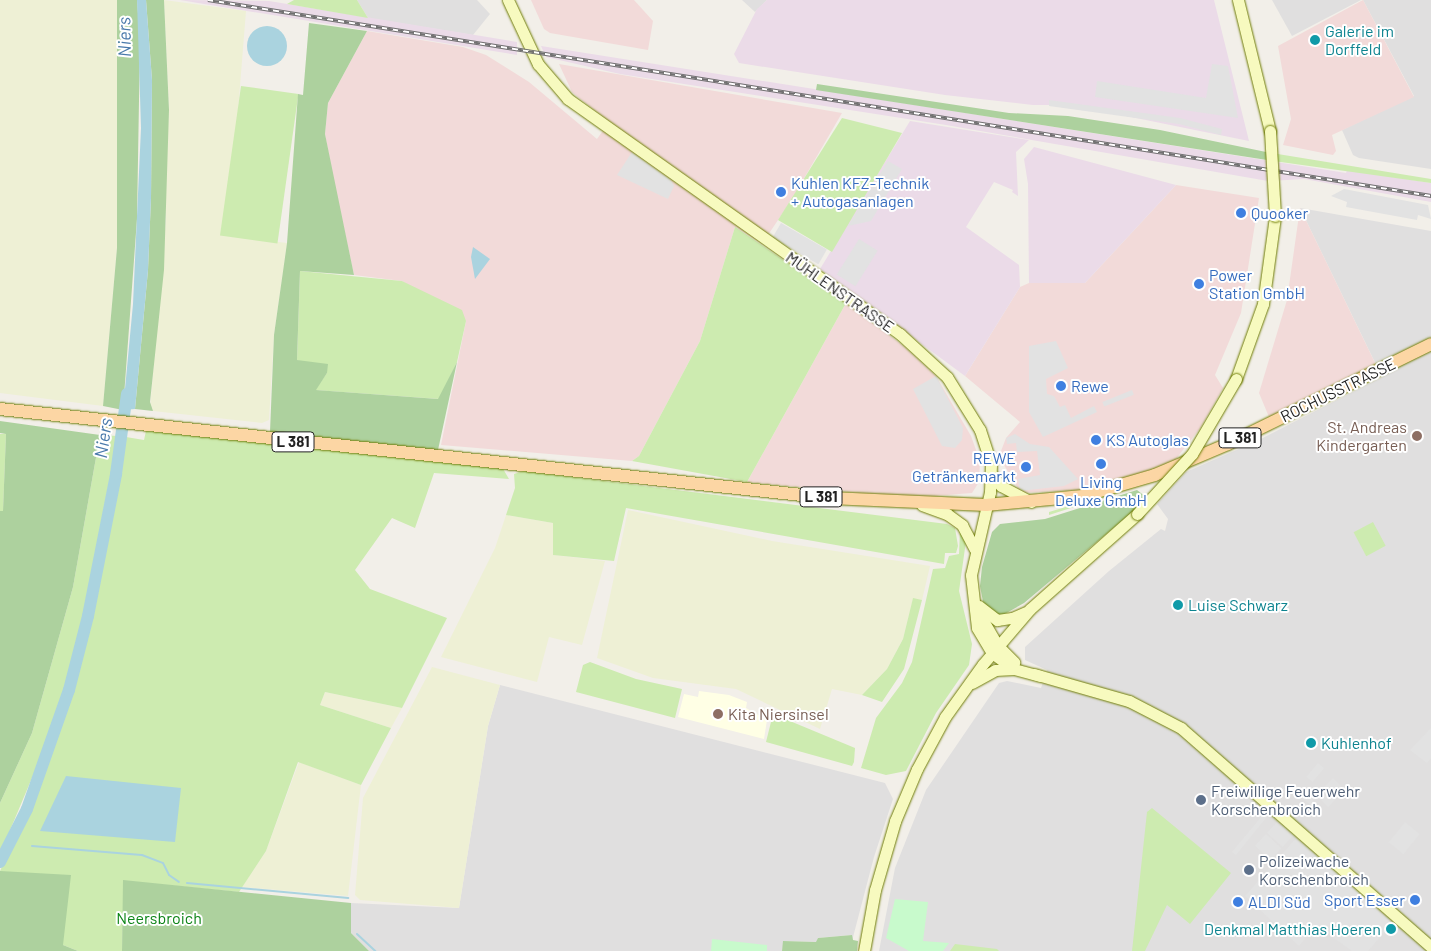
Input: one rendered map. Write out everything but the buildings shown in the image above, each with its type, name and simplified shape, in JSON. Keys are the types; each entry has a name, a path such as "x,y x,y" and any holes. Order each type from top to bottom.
{"main road":[{"name":"MÜHLENSTRASSE","path":"508,0 542,70 582,110 921,351 947,377 980,430 988,449 992,475 971,574 972,597 977,628 995,650"},
{"path":"864,951 881,866 900,807 928,748 966,687 1030,609 1137,514 1192,454 1236,379 1263,304 1275,216 1270,131 1238,0"},
{"name":"ROCHUSSTRASSE","path":"986,505 1031,502 1092,494 1170,470 1431,344"},
{"name":"L 381","path":"0,409 830,498 922,505 986,505"},
{"path":"992,475 1001,486 1031,502"},
{"path":"922,505 947,514 962,525 975,549"},
{"path":"972,597 985,614 997,620 1012,618 1030,609"},
{"path":"995,650 1014,668"},
{"path":"995,650 1040,676"},
{"path":"966,687 992,671 1014,668 1129,701 1176,724 1242,778 1408,928 1431,946"}],"shaded area":[{"path":"0,0 117,0 117,248 103,406 0,393"},
{"path":"164,0 246,11 228,236 287,243 274,335 269,420 262,423 153,411 150,408 166,219 164,176 169,110"},
{"path":"180,0 269,1 517,42 517,55"},
{"path":"357,0 477,0 490,14 473,35 368,18"},
{"path":"531,0 634,0 653,21 648,50 550,33 544,29"},
{"path":"742,0 767,0 755,12"},
{"path":"767,0 1214,0 1249,141 1072,105 1033,105 945,95 739,63 734,54 757,9"},
{"path":"1272,0 1361,0 1292,36"},
{"path":"1363,0 1431,0 1431,169 1359,158 1353,155 1342,130 1414,96"},
{"path":"1363,0 1414,97 1332,135 1336,151 1333,155 1283,145 1291,119 1278,46"},
{"path":"367,31 463,47 486,55 529,82 597,139 609,122 572,92 559,64 842,113 792,199 762,244 735,227 700,341 639,456 632,461 441,445 466,321 402,281 354,275 325,134 328,103"},
{"path":"541,46 1346,173 1347,170 1431,183 1431,202 1304,179 1268,181 946,125 620,74 546,57"},
{"path":"1212,64 1228,66 1238,118 1095,97 1097,81 1206,98"},
{"path":"1049,100 1180,118 1222,129 1221,135 1179,124 1049,106"},
{"path":"910,121 1029,140 1016,152 1018,196 1012,192 1013,190 994,182 966,227 1019,265 1020,287 965,376 820,269"},
{"path":"1034,147 1176,185 1085,283 1029,283 1028,184 1024,159"},
{"path":"632,152 671,180 674,186 668,199 617,175"},
{"path":"888,161 902,169 871,221 848,226"},
{"path":"1176,185 1259,198 1241,313 1215,375 1223,388 1201,427 1172,464 1096,489 1021,493 1004,465 1001,451 1006,438 1020,422 965,376 1020,287 1029,283 1085,283"},
{"path":"1344,189 1428,205 1431,219 1418,215 1417,220 1346,207 1347,202 1331,196"},
{"path":"1300,208 1431,231 1431,951 879,951 895,868 926,790 999,683 1007,681 1041,688 1047,670 1025,660 1025,647 1109,571 1161,529 1165,531 1168,519 1157,504 1186,472 1257,441 1382,377"},
{"path":"1300,208 1377,367 1269,417 1259,393 1287,300"},
{"path":"781,223 827,250 818,264 772,238"},
{"path":"859,239 878,251 855,286 837,275"},
{"path":"846,303 905,347 936,376 971,436 980,461 979,482 972,493 909,498 747,482"},
{"path":"1056,341 1068,368 1046,379 1047,394 1054,396 1060,407 1065,405 1071,418 1094,406 1097,412 1043,437 1029,412 1029,346"},
{"path":"936,376 963,428 962,440 955,448 942,446 913,389"},
{"path":"1132,390 1134,395 1104,407 1102,402"},
{"path":"1015,434 1030,444 1049,447 1078,479 1064,486 1020,491 1018,479 1040,475 1037,451 1017,452 1016,443 1007,444 1006,438"},
{"path":"628,510 772,541 930,566 922,600 913,599 903,639 887,669 862,695 832,689 820,729 736,689 653,678 597,658"},
{"path":"506,515 553,523 554,555 605,561 582,645 549,637 537,682 441,657 495,548"},
{"path":"432,667 500,685 488,726 459,908 360,900 355,895 363,798"},
{"path":"500,685 885,783 893,799 874,857 852,941 851,935 818,938 817,942 784,941 782,951 369,951 351,933 351,903 459,908 488,726"},
{"name":"Kita Niersinsel","path":"699,691 729,695 747,702 746,708 767,720 764,739 678,717 684,694 698,697"},
{"path":"325,692 402,708 391,728 320,705"},
{"path":"1431,728 1431,758 1427,763 1410,750"},
{"path":"299,762 361,785 348,896 242,887 266,851"},
{"path":"1318,763 1324,768 1313,782 1306,777"},
{"path":"1333,778 1345,790 1328,807 1316,795"},
{"path":"1300,790 1316,803 1313,807 1297,794"},
{"path":"1266,811 1269,814 1236,855 1232,852"},
{"path":"1278,821 1293,835 1282,847 1267,833"},
{"path":"1405,822 1420,834 1403,854 1389,842"},
{"path":"1266,834 1281,848 1270,860 1255,846"},
{"path":"1298,836 1392,923 1368,951 1352,951 1316,925 1299,946 1245,896"}],"green space":[{"path":"117,0 137,0 140,41 137,219 123,410 103,406 117,248"},
{"path":"146,0 164,0 169,110 164,270 150,402 153,411 135,409 148,270 151,198 152,80"},
{"path":"294,0 357,0 368,18 287,4"},
{"path":"309,23 367,31 328,103 325,134 354,275 300,271 297,360 328,364 327,373 316,390 438,399 457,362 438,450 270,432 274,335 287,243 298,94 303,95"},
{"path":"817,84 1009,113 1068,116 1160,130 1266,152 1267,160 816,90"},
{"path":"241,86 298,94 277,244 220,236"},
{"path":"842,118 902,133 832,252 778,220"},
{"path":"1266,152 1431,179 1431,183 1267,160"},
{"path":"735,227 846,303 747,482 632,461 639,456 700,341"},
{"path":"300,271 402,281 462,310 466,321 457,362 439,399 315,390 327,373 297,360"},
{"path":"0,421 100,435 73,587 32,733 0,803 0,511 3,511 6,434 0,433"},
{"path":"146,431 502,467 509,479 434,473 415,528 392,518 355,570 370,589 447,618 402,708 325,692 320,705 391,728 361,785 298,762 266,851 239,892 124,881 122,951 78,951 63,945 0,871 31,807 81,664 98,593 126,437 144,440"},
{"path":"0,434 6,434 3,512 0,511"},
{"path":"100,435 118,436 74,661 50,735 0,854 0,803 32,733 73,587"},
{"path":"1253,438 1158,480 1049,515 1049,512 1126,489"},
{"path":"524,471 947,524 955,528 958,546 956,553 945,553 944,564 626,508 614,561 553,555 553,523 506,515 515,488 514,474"},
{"path":"1137,490 1146,497 1130,514 1024,603 1001,616 984,607 980,586 982,567 992,532 1000,524 1045,519"},
{"path":"1373,522 1386,546 1366,556 1354,532"},
{"path":"960,529 966,541 959,591 972,644 969,665 936,713 906,771 886,775 861,768 876,718 902,683 912,662 933,569 945,568 949,556 959,554"},
{"path":"913,598 922,600 904,669 882,702 862,695 887,669 903,639"},
{"path":"590,662 636,679 682,689 675,718 576,692 583,665"},
{"path":"773,714 855,748 852,766 766,742"},
{"path":"1152,808 1231,873 1190,924 1167,905 1145,951 1132,951 1147,812"},
{"name":"Neersbroich","path":"0,871 71,875 63,945 78,951 0,951"},
{"name":"Neersbroich","path":"123,880 351,903 351,933 369,951 122,951"},
{"path":"895,899 928,902 923,941 949,943 943,951 909,951 886,938"},
{"path":"852,935 853,940 858,941 857,951 782,951 783,941 816,942 818,938"},
{"path":"712,939 767,945 767,951 711,951"},
{"path":"955,944 997,949 999,951 950,951"}],"water":[{"path":"137,0 146,0 152,80 151,198 148,270 135,409 123,410 133,304 141,128"},
{"path":"271,26 278,29 284,35 287,46 286,54 278,63 271,66 263,66 256,63 248,54 247,42 250,35 259,27"},
{"path":"473,247 490,259 475,279 471,257"},
{"path":"66,776 181,788 175,842 40,831"}],"waterway":[{"name":"Niers","path":"0,862 27,809 69,690 88,616 116,474 127,394"},
{"path":"32,846 142,855 163,863 169,875 179,882"},
{"path":"187,883 348,898"},
{"path":"357,934 375,951"}],"railway":[{"path":"208,0 1431,196"}],"place":[{"name":"Galerie im Dorffeld","path":"1315,40"},
{"name":"Kuhlen KFZ-Technik + Autogasanlagen","path":"781,192"},
{"name":"Quooker","path":"1241,213"},
{"name":"Power Station GmbH","path":"1199,284"},
{"name":"Rewe","path":"1061,386"},
{"name":"St. Andreas Kindergarten","path":"1417,436"},
{"name":"KS Autoglas","path":"1096,440"},
{"name":"Living Deluxe GmbH","path":"1101,464"},
{"name":"REWE Getränkemarkt","path":"1026,467"},
{"name":"Luise Schwarz","path":"1178,605"},
{"name":"Kita Niersinsel","path":"718,714"},
{"name":"Kuhlenhof","path":"1311,743"},
{"name":"Freiwillige Feuerwehr Korschenbroich","path":"1201,800"},
{"name":"Polizeiwache Korschenbroich","path":"1249,870"},
{"name":"Sport Esser","path":"1415,900"},
{"name":"ALDI Süd","path":"1238,902"},
{"name":"Denkmal Matthias Hoeren","path":"1391,929"}]}
